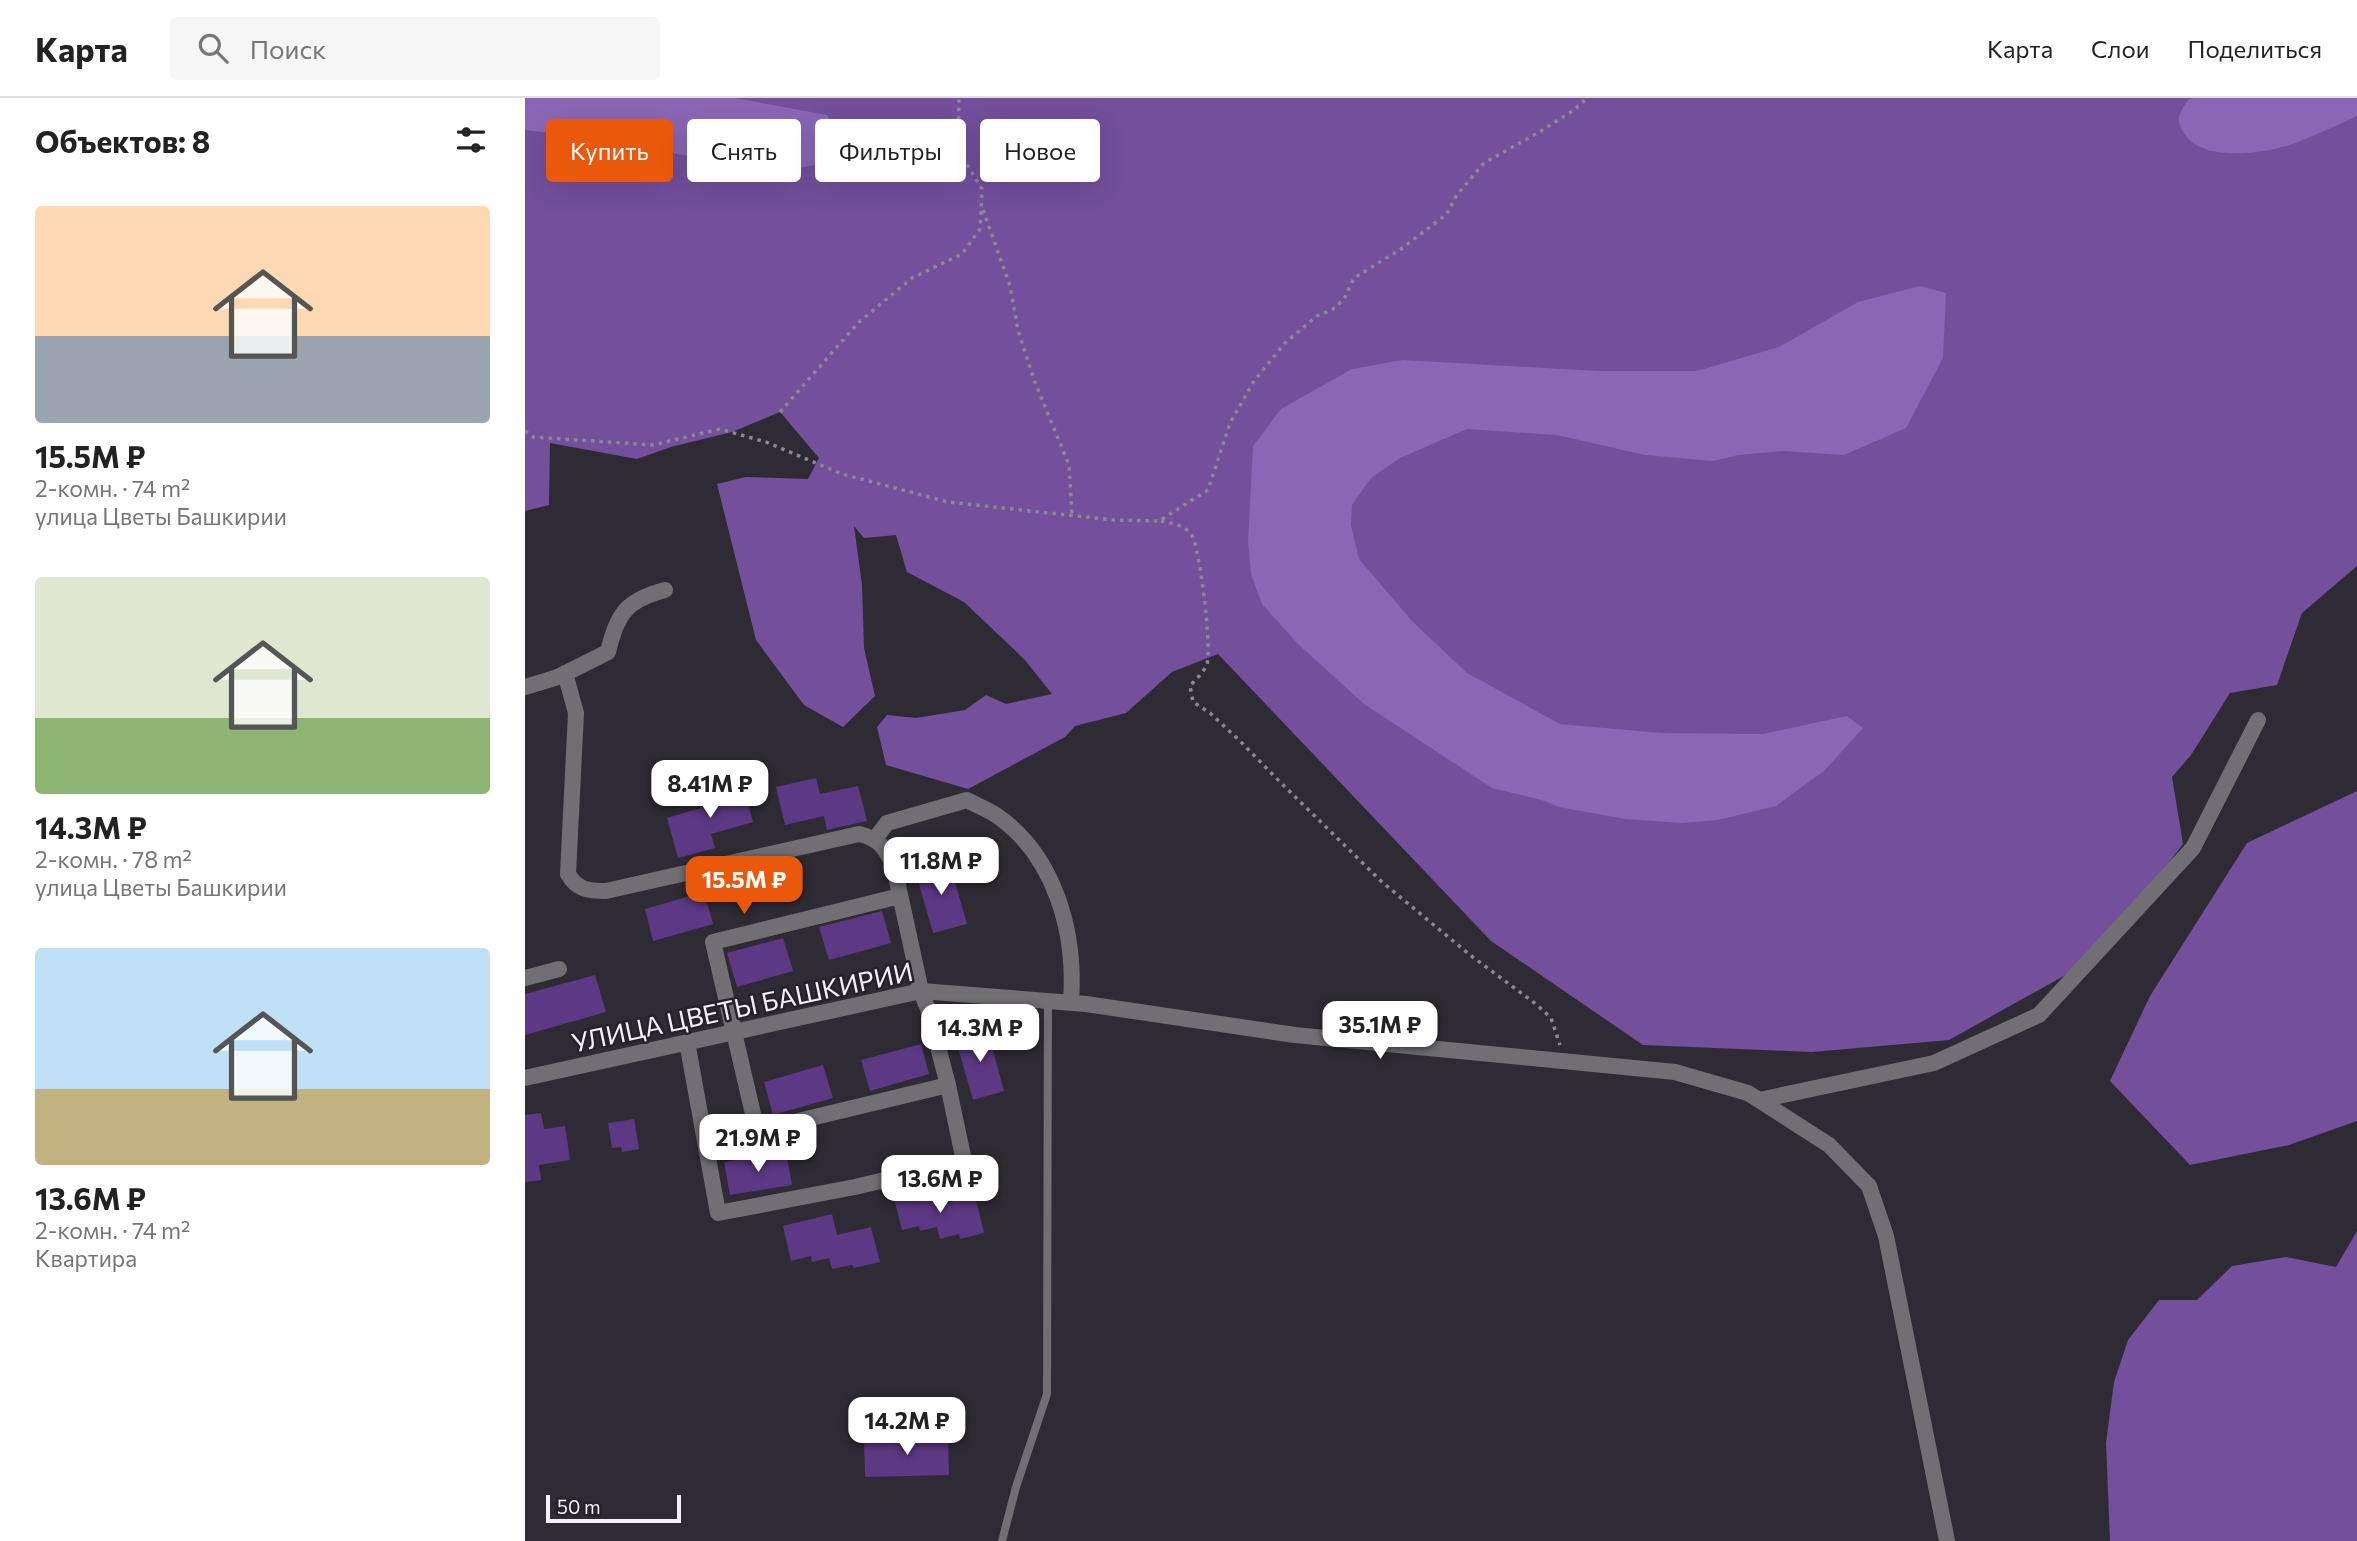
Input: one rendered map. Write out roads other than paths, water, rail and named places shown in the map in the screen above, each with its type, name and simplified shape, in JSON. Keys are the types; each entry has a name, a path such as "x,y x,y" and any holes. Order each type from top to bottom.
{"street":[{"path":"525,687 565,673 608,652 613,631 627,608 643,596 665,590"},
{"path":"565,673 576,713 568,874 574,884 582,889 606,891 859,834 875,839 888,852 894,867 921,991 948,1085 964,1161 855,1187 718,1213 687,1042"},
{"path":"1759,1100 1934,1063 2039,1015 2193,848 2258,719"},
{"path":"875,839 887,823 967,800 996,815 1023,839 1047,872 1056,890 1065,923 1073,980 1071,1002"},
{"path":"900,896 713,942 757,1131 948,1085"},
{"path":"525,978 559,969"},
{"name":"УЛИЦА ЦВЕТЫ БАШКИРИИ","path":"525,1078 921,991 1071,1002 1295,1035 1675,1072 1748,1093 1829,1145 1869,1186 1886,1236 1947,1541"}],"lane":[{"path":"1002,1541 1016,1487 1047,1394 1048,1000"}]}
